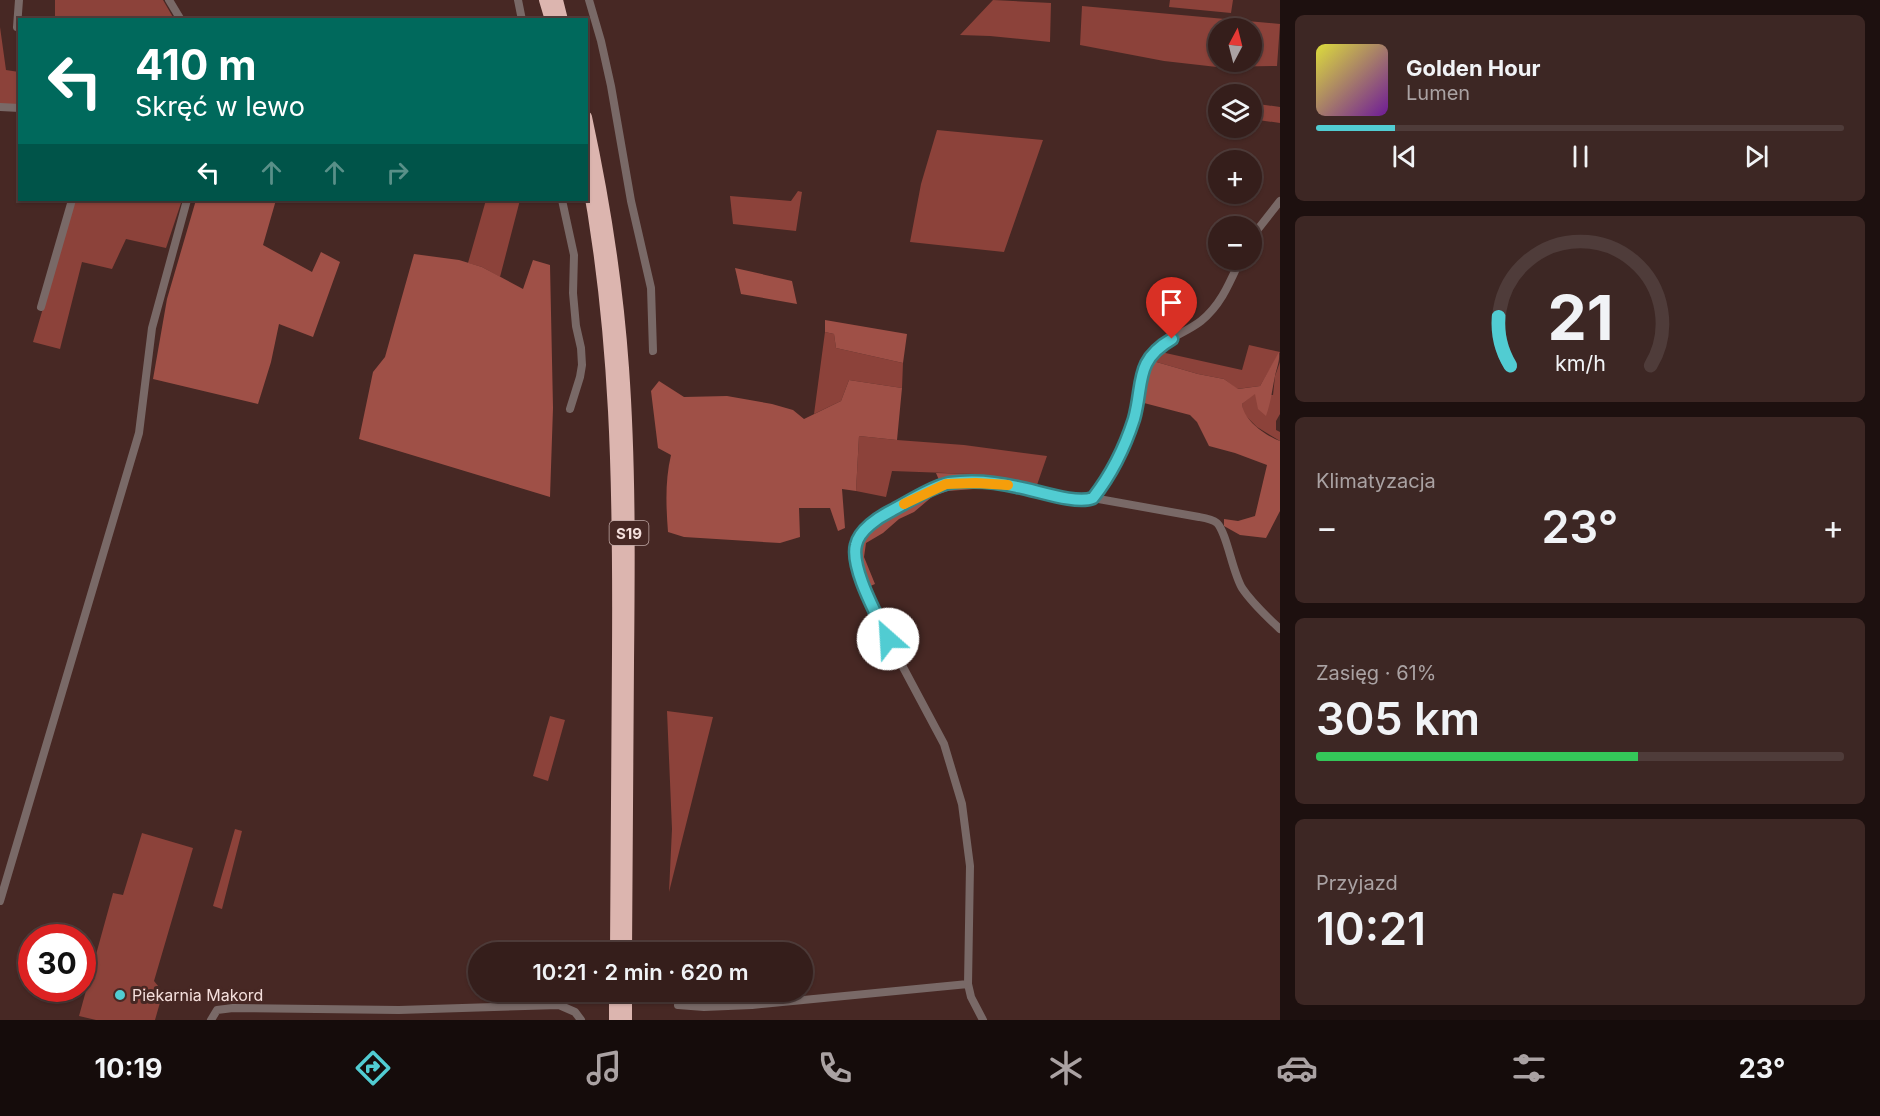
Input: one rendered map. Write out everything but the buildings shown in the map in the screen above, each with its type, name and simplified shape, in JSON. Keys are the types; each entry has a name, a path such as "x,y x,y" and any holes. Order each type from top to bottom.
{"highway":[{"path":"546,0 550,18"},
{"path":"556,0 561,18"},
{"name":"S19","path":"588,127 601,190 614,276 626,413 629,510 626,942"},
{"name":"S19","path":"588,183 606,299 613,368 616,436 618,588 616,942"},
{"path":"615,1002 615,1020"},
{"path":"626,1002 626,1020"}],"street":[{"path":"18,27 19,0"},
{"path":"169,0 180,18"},
{"path":"518,0 522,18"},
{"path":"589,0 611,86 631,201 651,288 653,351"},
{"path":"0,107 18,108"},
{"path":"41,307 72,201"},
{"path":"0,901 139,433 152,328 187,201"},
{"path":"562,201 573,255 573,293 582,365 570,409"},
{"path":"1262,224 1280,201"},
{"path":"1093,498 1129,433 1137,407 1142,371 1147,361 1163,344 1202,321 1215,308 1235,270"},
{"path":"982,1020 971,997 968,984 970,866 962,804 944,744 888,639 863,585 855,558 855,545 865,530 879,518 933,489 959,482 1017,486 1076,500 1093,498 1199,517 1218,524 1235,576 1244,590 1280,629"},
{"path":"678,1005 704,1007 752,1005 968,984"},
{"path":"212,1020 217,1010 233,1008 399,1010 534,1005 559,1005 575,1012 581,1020"}],"shaded area":[{"path":"55,0 163,0 173,18 55,18"},
{"path":"993,0 1051,3 1050,42 960,35"},
{"path":"1170,0 1233,0 1231,13 1169,7"},
{"path":"1082,6 1214,18 1208,18 1208,66 1164,61 1080,45"},
{"path":"1262,22 1280,24 1277,66 1262,66"},
{"path":"0,27 6,70 18,72 18,105 0,104"},
{"path":"1262,105 1280,107 1280,123 1262,121"},
{"path":"937,130 1043,140 1004,252 910,242 921,184"},
{"path":"798,191 802,192 796,231 733,224 730,196 791,201"},
{"path":"75,201 182,201 166,248 126,239 112,269 82,262 60,349 33,342"},
{"path":"196,201 276,201 263,245 312,272 321,252 340,262 313,337 279,324 271,362 258,404 153,379 167,299"},
{"path":"486,201 520,201 500,277 482,267 468,263"},
{"path":"414,254 459,260 482,267 523,289 533,260 550,265 553,408 550,497 359,439 373,372 385,357"},
{"path":"735,268 792,281 797,304 741,294"},
{"path":"825,320 907,334 903,363 836,348 834,334 825,332"},
{"path":"825,332 834,334 836,348 903,363 902,388 849,380 841,401 814,414"},
{"path":"1249,345 1280,352 1260,386 1237,389 1224,379 1153,361 1161,352 1242,370"},
{"path":"1279,352 1266,416 1258,409 1255,394 1242,404 1251,422 1280,441 1280,511 1266,538 1240,535 1224,526 1224,519 1238,521 1255,516 1267,465 1209,446 1197,422 1190,415 1144,403 1148,371 1153,361 1224,379 1238,389 1260,386"},
{"path":"1280,362 1280,414 1276,421 1276,430 1280,432 1280,441 1257,427 1243,413 1242,404 1255,393 1273,395 1275,376"},
{"path":"849,380 902,388 897,440 859,436 856,491 842,489 845,528 838,531 830,508 799,508 800,537 780,543 684,537 668,532 666,493 671,455 658,448 651,391 659,381 684,397 727,396 772,404 793,410 804,419 841,401"},
{"path":"859,436 964,445 1047,456 1037,485 974,474 892,471 886,497 856,491"},
{"path":"936,473 974,474 1010,480 1019,492 987,488 948,491 933,496 914,512 899,519 883,533 866,543 864,557 875,584 868,587 859,563 858,544 885,512 939,480"},
{"path":"667,711 713,717 669,892 672,829"},
{"path":"550,716 565,720 548,781 533,776"},
{"path":"235,829 242,831 222,909 213,906"},
{"path":"142,833 193,848 154,981 163,992 155,1020 96,1020 79,1016 83,1002 96,1002 96,954 113,893 123,895"}],"slow traffic":[{"path":"904,504 946,484 959,482 1008,485"}],"place":[{"name":"Piekarnia Makord","path":"120,995"}],"route":[{"path":"888,639 863,585 855,558 855,545 865,530 887,513 933,489 959,482 1017,486 1076,500 1090,500 1098,492 1123,448 1134,419 1142,371 1147,361 1153,352 1172,339"}]}
